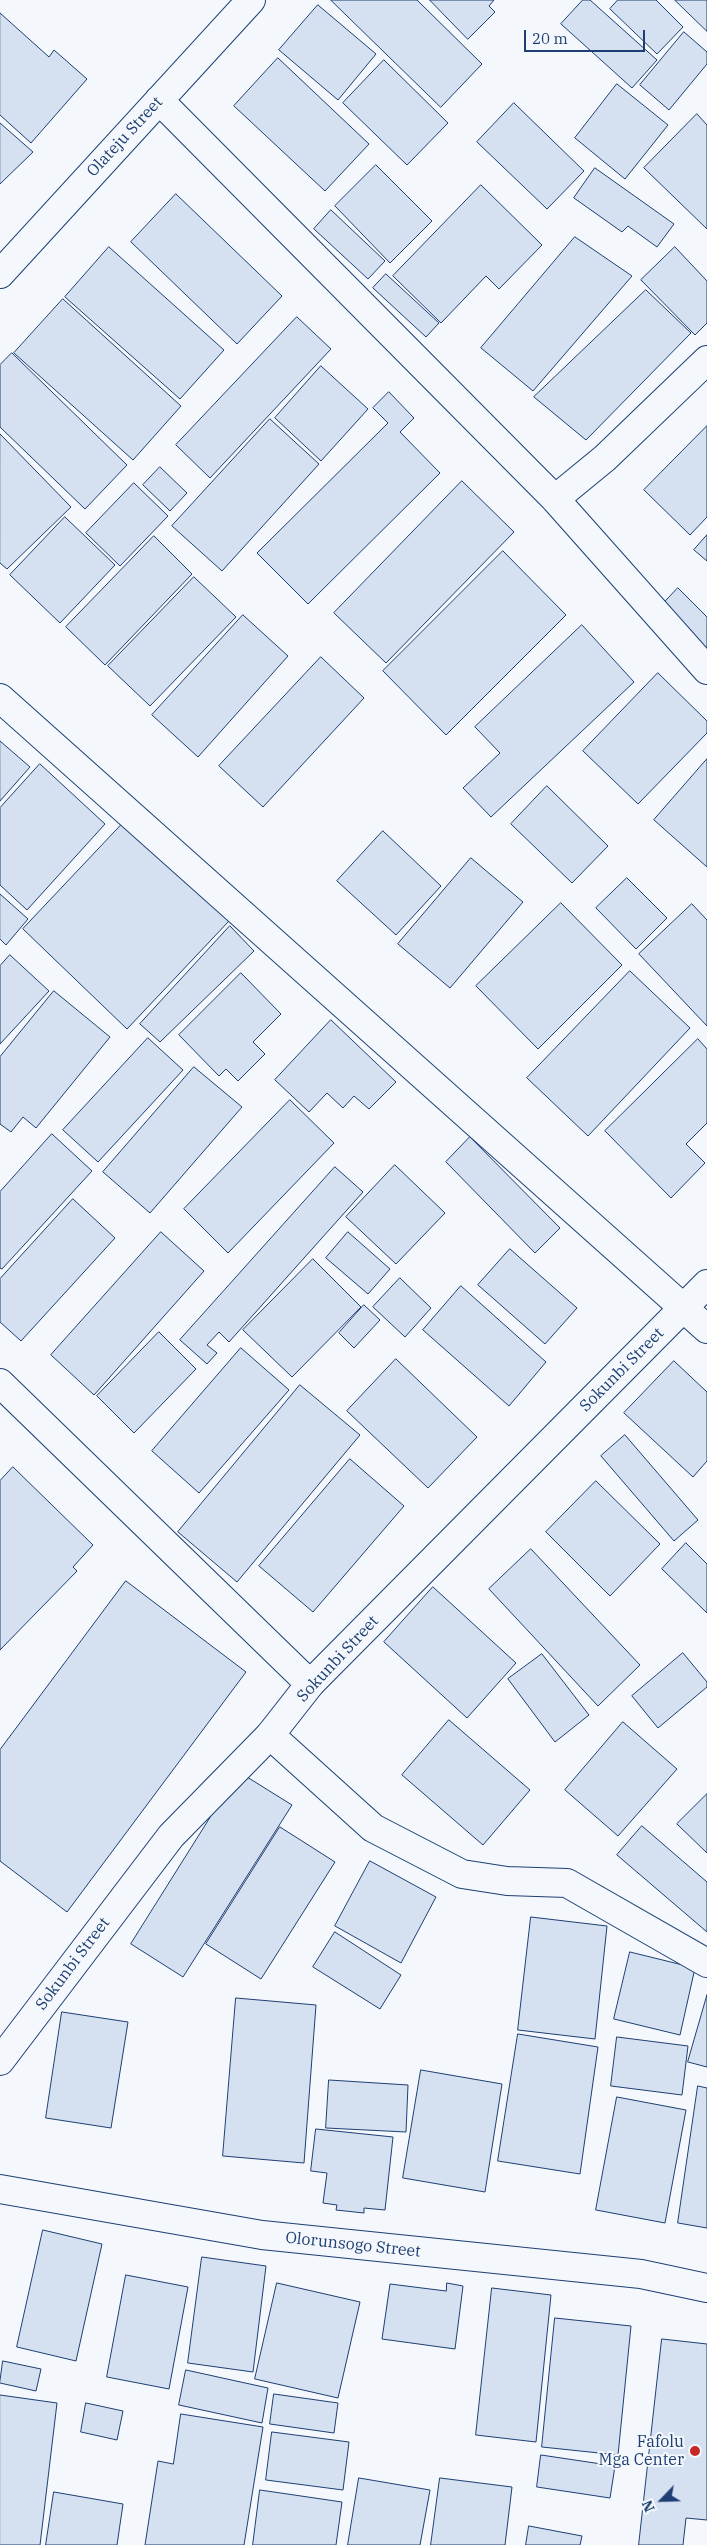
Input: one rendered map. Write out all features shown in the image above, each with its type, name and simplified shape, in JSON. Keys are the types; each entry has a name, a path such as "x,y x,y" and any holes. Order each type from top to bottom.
{"street":[{"name":"Olateju Street","path":"0,274 250,0"},
{"path":"159,100 555,499 707,670"},
{"path":"555,499 605,458 707,360"},
{"path":"0,698 707,1330"},
{"name":"Sokunbi Street","path":"0,2061 171,1836 270,1735 310,1684 707,1284"},
{"path":"0,1383 310,1684"},
{"path":"270,1735 373,1828 462,1874 507,1881 568,1883 707,1963"},
{"name":"Olorunsogo Street","path":"0,2189 262,2235 641,2274 707,2288"}],"building":[{"path":"331,0 417,0 482,64 441,107"},
{"path":"430,0 494,0 489,6 495,12 468,39"},
{"path":"583,0 590,0 657,60 632,88 561,24"},
{"path":"618,0 656,0 683,27 657,54 610,9"},
{"path":"675,0 707,0 707,31"},
{"path":"318,5 376,54 338,100 279,50"},
{"path":"0,13 49,57 54,50 87,79 31,143 0,115"},
{"path":"684,32 707,52 707,64 669,110 640,85"},
{"path":"278,58 369,144 325,191 234,106"},
{"path":"384,60 448,123 407,165 343,103"},
{"path":"617,84 668,125 625,179 575,138"},
{"path":"514,103 584,171 547,209 477,142"},
{"path":"697,114 707,125 707,229 644,168"},
{"path":"0,123 33,152 0,184"},
{"path":"376,165 432,221 390,263 335,206"},
{"path":"595,168 674,224 657,247 628,226 622,232 574,198"},
{"path":"481,185 542,245 499,289 486,276 441,323 393,276"},
{"path":"176,194 282,296 237,344 131,242"},
{"path":"331,210 385,261 368,279 314,229"},
{"path":"575,237 632,276 533,391 481,348"},
{"path":"109,247 224,350 180,399 65,297"},
{"path":"675,247 707,281 707,323 695,335 641,280"},
{"path":"386,274 439,323 426,337 373,288"},
{"path":"646,290 691,333 586,440 534,397"},
{"path":"63,299 181,406 133,460 14,353"},
{"path":"297,317 331,349 210,478 176,445"},
{"path":"12,353 127,465 85,509 0,427 0,365"},
{"path":"321,366 368,409 321,461 275,418"},
{"path":"389,392 414,418 400,432 440,473 308,604 257,553 388,423 373,408"},
{"path":"270,419 319,464 222,571 172,526"},
{"path":"707,426 707,517 690,535 644,490"},
{"path":"0,434 71,507 7,569 0,563"},
{"path":"160,467 187,493 170,511 143,485"},
{"path":"462,481 514,532 386,663 334,613"},
{"path":"134,483 168,516 120,566 86,533"},
{"path":"65,517 115,565 60,623 10,575"},
{"path":"707,535 707,561 694,550"},
{"path":"154,536 192,574 105,665 66,627"},
{"path":"503,551 566,615 446,735 383,671"},
{"path":"194,577 236,617 150,706 108,666"},
{"path":"678,588 707,617 707,653 661,606"},
{"path":"243,615 288,656 198,757 152,715"},
{"path":"582,625 634,682 491,817 463,788 500,753 475,727"},
{"path":"321,657 364,698 263,807 219,766"},
{"path":"658,673 707,721 707,733 638,804 583,751"},
{"path":"0,741 30,767 0,801"},
{"path":"707,759 707,867 654,820"},
{"path":"40,764 105,824 27,910 0,885 0,808"},
{"path":"547,786 608,846 572,883 511,824"},
{"path":"125,821 229,921 127,1029 23,929"},
{"path":"383,831 441,886 396,935 337,881"},
{"path":"471,858 523,902 450,988 398,944"},
{"path":"627,878 667,918 636,949 596,908"},
{"path":"0,894 28,919 6,945 0,939"},
{"path":"561,903 622,965 538,1049 476,986"},
{"path":"692,904 707,920 707,1026 639,954"},
{"path":"230,926 254,951 160,1042 140,1024"},
{"path":"10,955 49,991 0,1044 0,966"},
{"path":"630,971 690,1028 588,1136 527,1078"},
{"path":"241,973 281,1014 253,1042 265,1054 238,1081 226,1069 219,1076 179,1035"},
{"path":"54,991 110,1037 36,1128 23,1117 11,1132 0,1124 0,1057"},
{"path":"331,1020 396,1082 369,1109 354,1096 343,1108 327,1093 309,1112 275,1080"},
{"path":"148,1038 183,1070 98,1162 63,1130"},
{"path":"698,1039 707,1049 707,1123 686,1144 705,1163 671,1198 605,1131"},
{"path":"194,1067 242,1107 150,1213 103,1172"},
{"path":"290,1100 334,1143 228,1253 184,1209"},
{"path":"52,1134 92,1171 2,1269 0,1268 0,1192"},
{"path":"470,1137 560,1228 535,1253 446,1162"},
{"path":"395,1165 445,1213 396,1264 346,1217"},
{"path":"335,1167 363,1192 229,1342 219,1332 207,1345 217,1353 207,1364 180,1340"},
{"path":"73,1199 115,1238 21,1341 0,1322 0,1279"},
{"path":"161,1232 204,1271 94,1395 51,1355"},
{"path":"348,1232 390,1269 368,1294 326,1258"},
{"path":"510,1249 577,1308 545,1344 478,1285"},
{"path":"313,1259 361,1307 292,1377 243,1330"},
{"path":"400,1278 431,1308 405,1337 373,1307"},
{"path":"461,1286 546,1362 509,1406 423,1330"},
{"path":"364,1305 380,1320 354,1348 339,1333"},
{"path":"159,1332 196,1369 134,1433 97,1396"},
{"path":"241,1348 289,1390 199,1493 152,1451"},
{"path":"396,1359 477,1437 428,1488 347,1411"},
{"path":"674,1361 707,1392 707,1461 693,1477 624,1413"},
{"path":"300,1385 360,1435 237,1582 178,1532"},
{"path":"625,1435 698,1520 674,1541 601,1456"},
{"path":"350,1459 404,1506 313,1612 259,1566"},
{"path":"13,1467 93,1545 73,1567 77,1571 0,1650 0,1481"},
{"path":"596,1481 660,1544 610,1596 546,1532"},
{"path":"686,1543 707,1564 707,1613 662,1569"},
{"path":"531,1549 640,1665 598,1706 489,1589"},
{"path":"126,1581 246,1672 67,1912 0,1861 0,1750"},
{"path":"433,1587 516,1663 467,1718 384,1642"},
{"path":"683,1653 707,1682 707,1687 658,1728 632,1696"},
{"path":"542,1654 589,1715 555,1742 508,1679"},
{"path":"449,1720 530,1790 483,1845 402,1775"},
{"path":"623,1722 677,1769 618,1836 565,1790"},
{"path":"239,1772 292,1805 183,1977 131,1944"},
{"path":"707,1794 707,1853 677,1824"},
{"path":"642,1826 707,1882 707,1932 617,1855"},
{"path":"280,1827 335,1862 261,1979 206,1944"},
{"path":"370,1861 436,1897 401,1963 335,1926"},
{"path":"531,1917 607,1926 595,2039 518,2030"},
{"path":"335,1932 401,1975 380,2009 313,1967"},
{"path":"630,1952 695,1968 680,2035 614,2019"},
{"path":"707,1995 707,2067 688,2062"},
{"path":"236,1998 316,2005 304,2163 223,2156"},
{"path":"62,2012 128,2022 111,2128 46,2118"},
{"path":"518,2034 598,2047 580,2174 498,2161"},
{"path":"617,2037 688,2046 682,2095 611,2086"},
{"path":"421,2070 502,2084 485,2192 403,2178"},
{"path":"329,2080 408,2085 406,2132 326,2128"},
{"path":"698,2086 707,2088 707,2228 678,2223"},
{"path":"617,2097 686,2110 665,2223 596,2210"},
{"path":"316,2129 393,2137 385,2210 364,2208 364,2213 336,2210 337,2205 323,2203 327,2173 311,2171"},
{"path":"43,2230 102,2244 76,2361 17,2347"},
{"path":"202,2257 266,2266 253,2372 188,2363"},
{"path":"126,2275 188,2287 169,2389 107,2377"},
{"path":"277,2283 360,2302 338,2398 255,2379"},
{"path":"447,2283 463,2286 455,2349 382,2339 390,2284 446,2291"},
{"path":"492,2288 551,2295 536,2442 476,2435"},
{"path":"555,2318 631,2326 618,2455 542,2447"},
{"path":"662,2339 707,2344 707,2520 686,2518 683,2545 639,2545"},
{"path":"3,2361 41,2369 36,2391 0,2383"},
{"path":"186,2370 268,2388 262,2423 179,2405"},
{"path":"274,2394 338,2403 334,2433 270,2424"},
{"path":"0,2395 57,2403 40,2545 0,2545"},
{"path":"86,2403 123,2411 117,2440 81,2432"},
{"path":"181,2414 263,2427 244,2545 145,2545 158,2461 173,2464"},
{"path":"272,2432 349,2442 343,2490 266,2480"},
{"path":"541,2455 615,2466 610,2498 537,2487"},
{"path":"359,2478 430,2490 420,2545 348,2545"},
{"path":"440,2478 512,2487 505,2545 431,2545"},
{"path":"260,2490 342,2502 336,2545 253,2545"},
{"path":"54,2492 123,2504 117,2545 46,2545"},
{"path":"529,2526 582,2536 580,2545 526,2545"}],"place":[{"name":"Fafolu Mga Center","path":"695,2451"}]}
